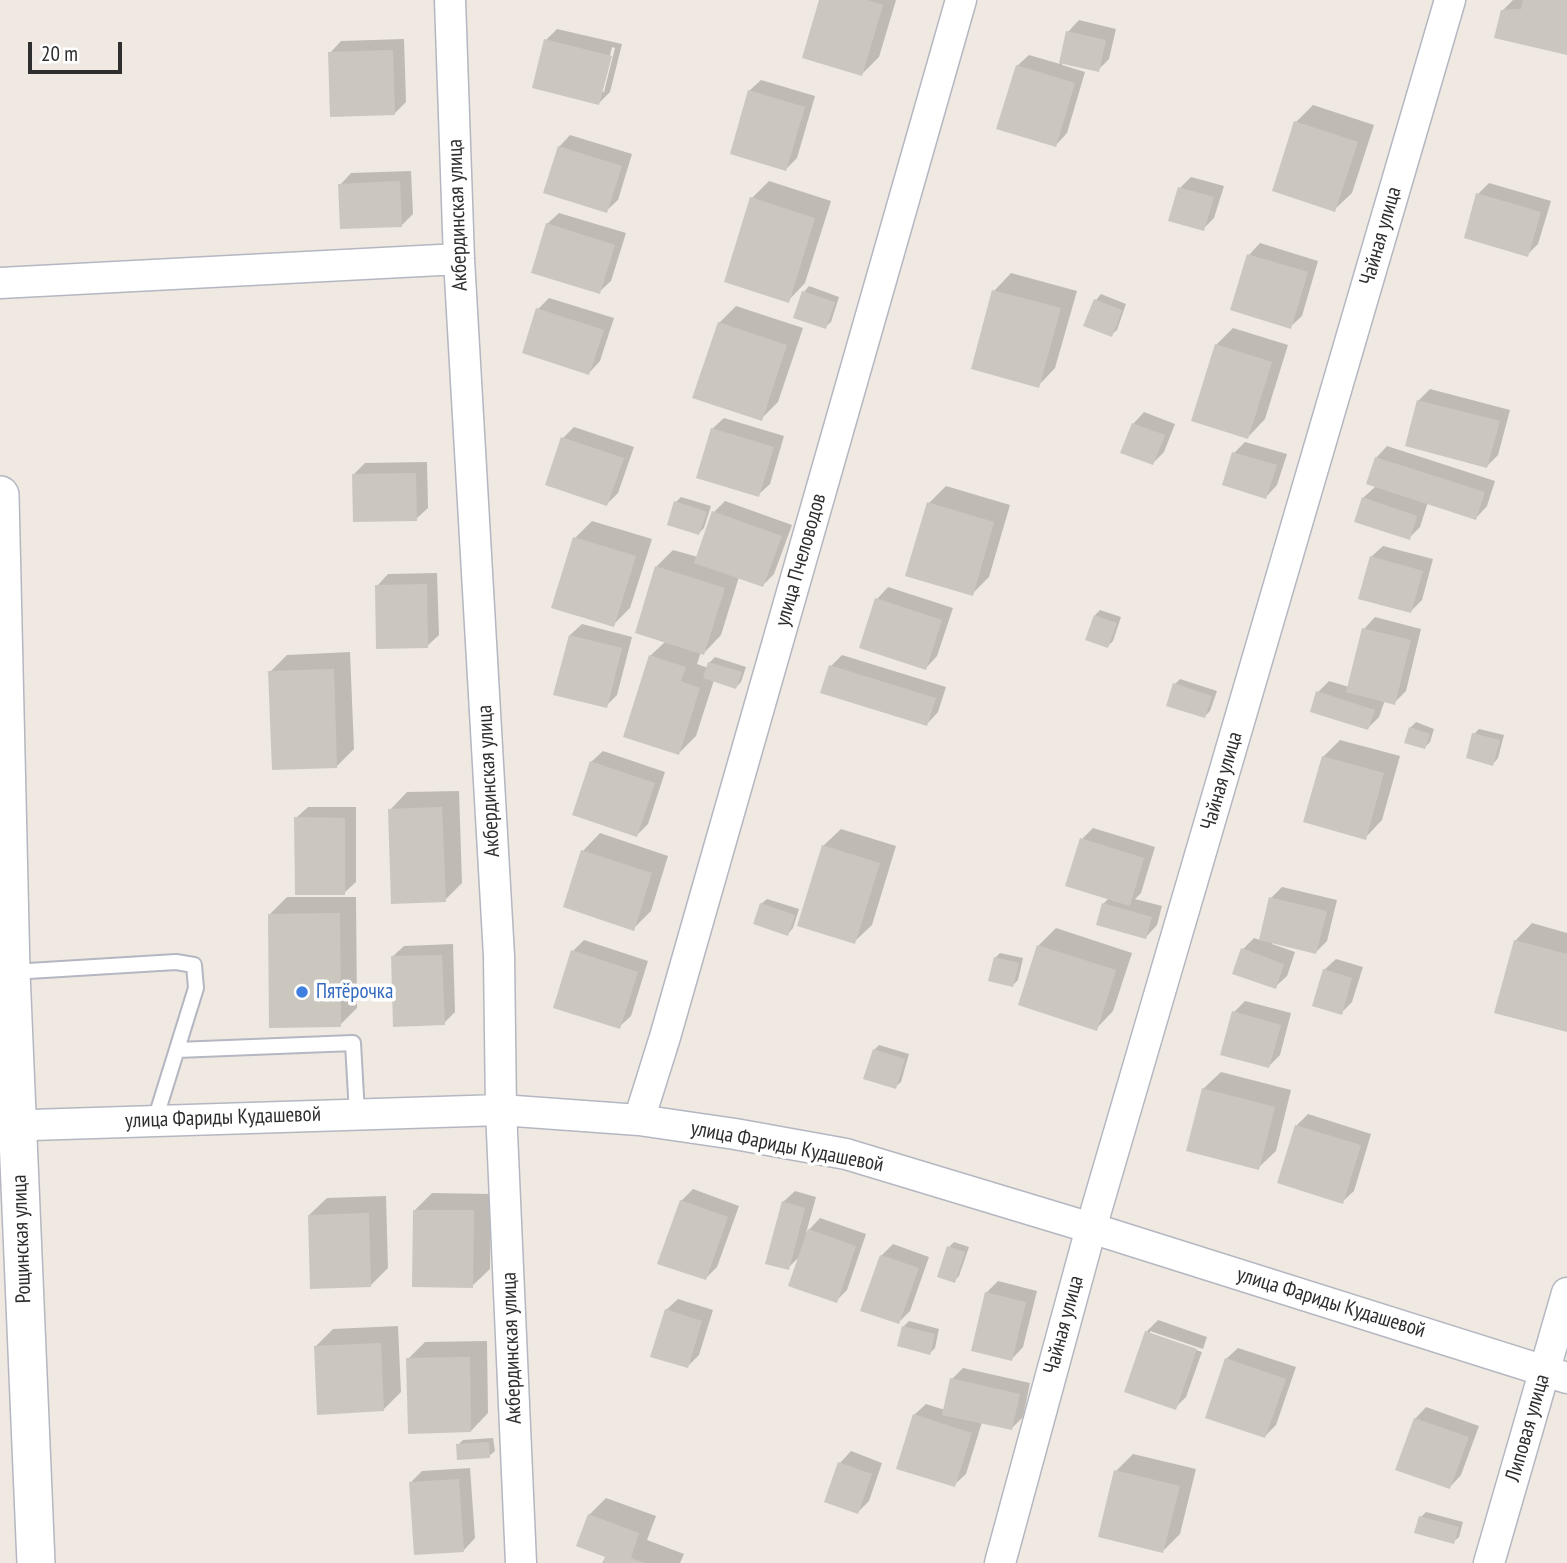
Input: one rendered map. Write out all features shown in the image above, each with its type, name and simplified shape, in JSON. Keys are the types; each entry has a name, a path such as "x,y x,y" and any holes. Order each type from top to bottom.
{"street":[{"name":"Акбердинская улица","path":"450,0 459,259 499,956 501,1110 521,1563"},
{"name":"улица Пчеловодов","path":"639,1120 961,0"},
{"name":"Чайная улица","path":"1000,1563 1091,1228 1450,0"},
{"path":"0,283 459,259"},
{"name":"Рощинская улица","path":"0,495 11,972 9,1125 36,1563"},
{"name":"улица Фариды Кудашевой","path":"9,1125 501,1110 639,1120 735,1134 846,1154 1556,1374"},
{"name":"Липовая улица","path":"1489,1563 1556,1374 1567,1293"}],"lane":[{"path":"11,972 177,961 194,965 195,988 155,1120"},
{"path":"177,1050 353,1043 356,1114"}],"building":[{"path":"819,0 867,0 883,5 862,76 802,58"},
{"path":"1523,0 1567,0 1567,55 1494,38 1501,10 1521,9"},
{"path":"1066,31 1106,40 1099,72 1059,63"},
{"path":"544,39 612,56 599,105 532,88"},
{"path":"393,50 395,115 330,117 328,52"},
{"path":"1016,65 1075,83 1056,147 996,129"},
{"path":"748,90 805,107 786,171 730,154"},
{"path":"1294,121 1358,142 1335,212 1272,191"},
{"path":"558,146 622,166 607,213 543,193"},
{"path":"400,181 402,227 340,229 338,184"},
{"path":"1178,187 1214,197 1204,231 1168,221"},
{"path":"1476,193 1541,212 1528,257 1464,238"},
{"path":"750,197 815,218 789,303 724,282"},
{"path":"546,223 615,245 600,294 531,273"},
{"path":"1247,254 1308,272 1291,329 1230,310"},
{"path":"992,290 1061,308 1039,388 971,369"},
{"path":"802,291 835,302 826,329 793,318"},
{"path":"1094,299 1122,310 1112,337 1083,326"},
{"path":"536,308 604,330 589,375 522,353"},
{"path":"718,322 787,345 762,421 692,398"},
{"path":"1215,344 1272,362 1248,439 1191,421"},
{"path":"1417,400 1500,421 1487,468 1405,446"},
{"path":"1132,423 1165,435 1153,465 1120,453"},
{"path":"711,428 774,447 759,497 696,478"},
{"path":"561,437 624,458 607,506 545,485"},
{"path":"1232,452 1277,465 1266,499 1222,485"},
{"path":"1375,457 1485,492 1476,520 1366,484"},
{"path":"416,473 417,521 353,522 352,474"},
{"path":"1362,497 1417,516 1410,540 1354,522"},
{"path":"674,501 707,512 699,535 667,525"},
{"path":"927,502 994,522 973,596 905,576"},
{"path":"712,511 782,536 763,587 694,563"},
{"path":"573,537 636,556 614,627 551,608"},
{"path":"1370,556 1423,571 1411,613 1358,599"},
{"path":"655,566 725,588 704,655 635,633"},
{"path":"427,584 428,648 376,649 375,585"},
{"path":"875,598 942,620 926,670 859,648"},
{"path":"1094,615 1117,623 1108,648 1085,640"},
{"path":"1362,628 1411,640 1395,705 1346,692"},
{"path":"569,635 622,648 607,708 553,695"},
{"path":"649,655 686,667 681,681 700,688 679,755 623,737"},
{"path":"708,662 742,672 736,689 703,678"},
{"path":"829,665 936,698 927,726 820,693"},
{"path":"334,669 337,768 272,770 268,671"},
{"path":"1173,683 1212,696 1205,718 1166,706"},
{"path":"1316,691 1375,710 1368,730 1310,712"},
{"path":"1409,727 1430,734 1425,749 1404,743"},
{"path":"1472,733 1500,740 1493,766 1466,758"},
{"path":"1322,756 1384,773 1366,840 1303,822"},
{"path":"590,761 655,783 637,837 572,815"},
{"path":"442,807 446,902 391,904 388,809"},
{"path":"294,817 345,818 345,895 295,895"},
{"path":"1080,838 1144,858 1130,906 1065,886"},
{"path":"822,845 880,863 855,944 797,926"},
{"path":"581,850 652,873 634,931 563,907"},
{"path":"1269,897 1327,911 1316,954 1259,940"},
{"path":"760,903 795,915 788,936 753,924"},
{"path":"1102,903 1152,917 1146,939 1096,925"},
{"path":"340,913 341,1027 269,1028 268,914"},
{"path":"1514,940 1567,954 1567,1032 1494,1013"},
{"path":"1037,945 1116,970 1097,1031 1018,1005"},
{"path":"1241,948 1284,964 1276,989 1232,974"},
{"path":"571,950 638,972 620,1029 553,1008"},
{"path":"442,955 445,1025 393,1027 391,956"},
{"path":"994,957 1019,963 1013,987 988,981"},
{"path":"1323,969 1352,978 1342,1015 1312,1006"},
{"path":"1232,1011 1281,1025 1269,1068 1220,1055"},
{"path":"873,1049 905,1059 896,1089 863,1079"},
{"path":"1202,1088 1275,1107 1259,1170 1186,1151"},
{"path":"1295,1125 1361,1145 1343,1204 1277,1183"},
{"path":"680,1200 728,1217 706,1280 657,1264"},
{"path":"782,1201 805,1208 789,1270 765,1264"},
{"path":"413,1210 474,1210 473,1288 412,1287"},
{"path":"369,1213 371,1287 310,1289 308,1215"},
{"path":"808,1229 856,1246 837,1303 788,1286"},
{"path":"947,1246 965,1252 955,1283 937,1277"},
{"path":"880,1255 919,1268 899,1324 860,1311"},
{"path":"985,1292 1026,1302 1012,1361 971,1351"},
{"path":"665,1309 702,1321 688,1368 650,1357"},
{"path":"902,1326 935,1334 930,1355 897,1346"},
{"path":"1145,1331 1197,1349 1176,1410 1124,1392"},
{"path":"381,1343 384,1411 317,1415 314,1346"},
{"path":"470,1357 471,1432 408,1434 406,1358"},
{"path":"1225,1358 1286,1379 1265,1438 1205,1418"},
{"path":"950,1378 1020,1394 1012,1430 942,1415"},
{"path":"913,1414 972,1433 955,1487 896,1469"},
{"path":"1414,1418 1469,1437 1450,1489 1395,1470"},
{"path":"489,1442 490,1458 457,1460 456,1444"},
{"path":"838,1462 872,1474 858,1514 824,1502"},
{"path":"1114,1470 1180,1486 1163,1553 1098,1537"},
{"path":"459,1479 464,1552 414,1555 409,1482"},
{"path":"588,1514 639,1533 631,1558 645,1563 602,1563 605,1557 576,1546"},
{"path":"1419,1516 1459,1527 1454,1544 1414,1533"}],"place":[{"name":"Пятёрочка","path":"302,992"}]}
